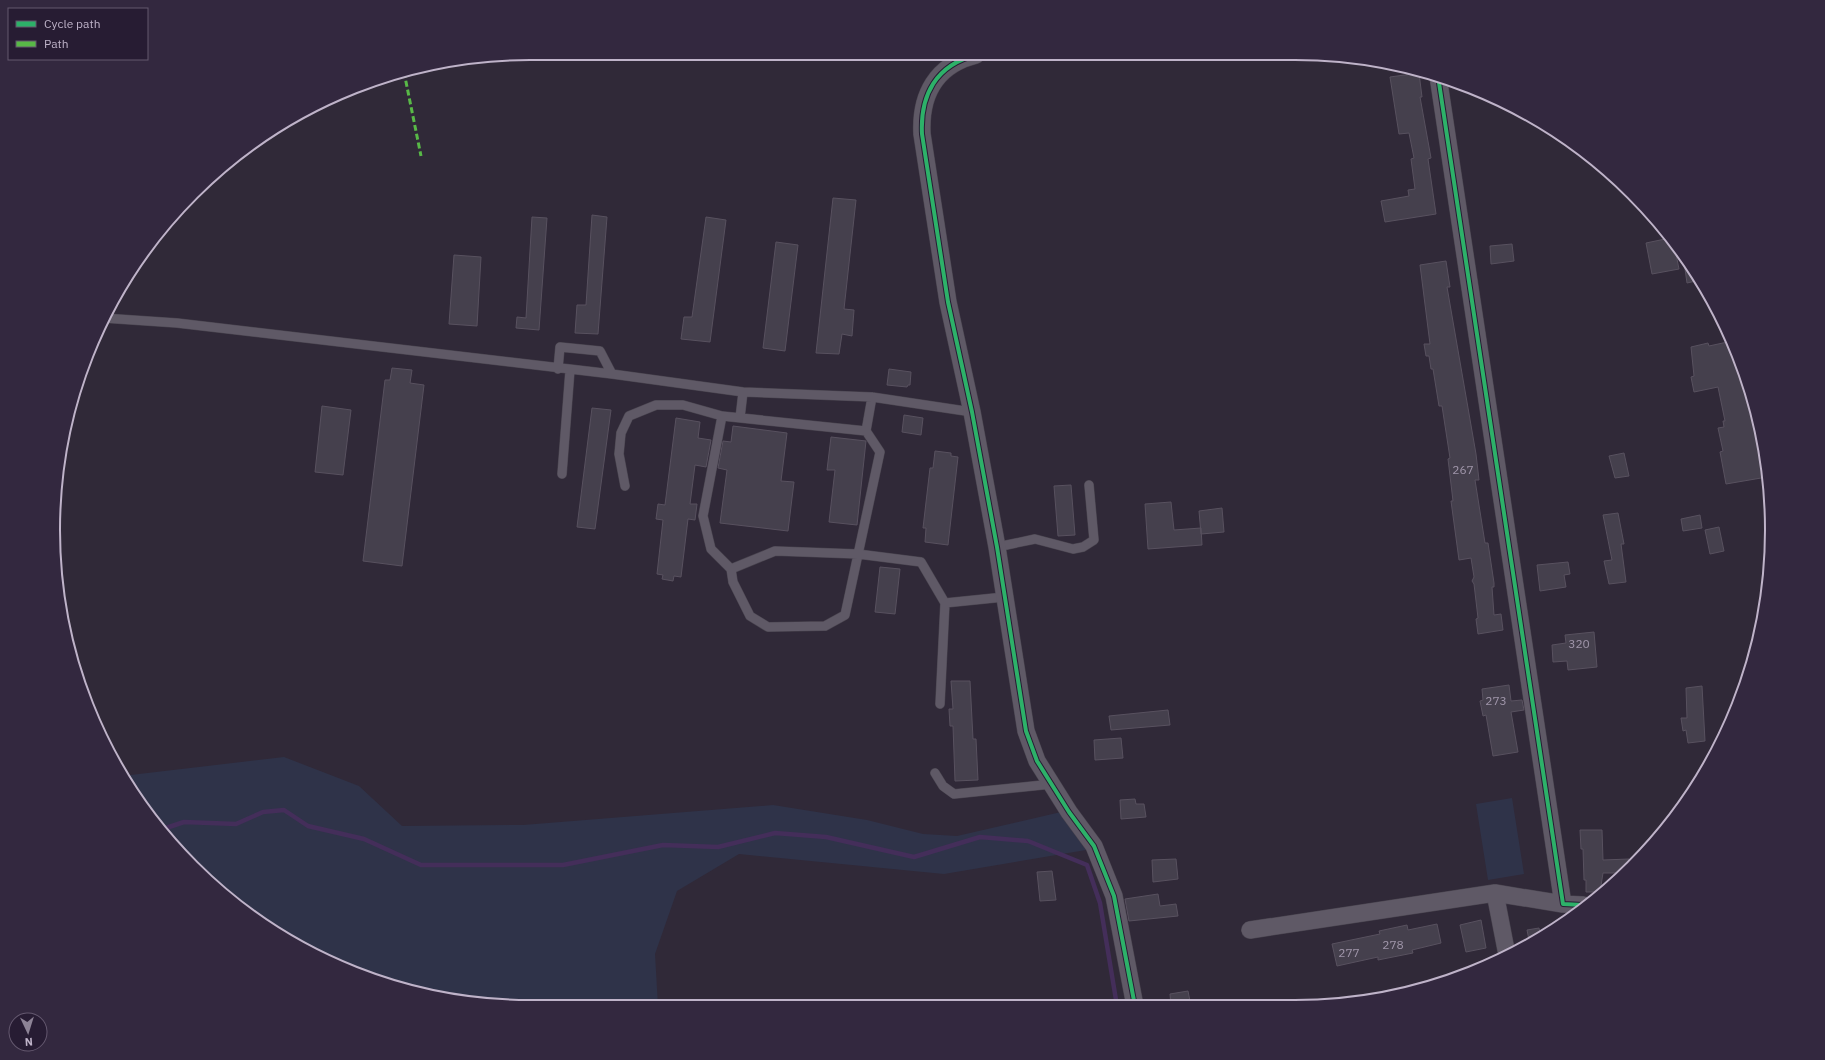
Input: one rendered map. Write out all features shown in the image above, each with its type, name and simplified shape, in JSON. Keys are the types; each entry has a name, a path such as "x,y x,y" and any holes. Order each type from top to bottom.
{"street":[{"path":"965,60 949,67 937,78 928,91 921,118 922,134 948,302 972,412 997,547 1026,731 1037,761 1094,846 1114,896 1134,1000"},
{"path":"1439,83 1563,904"},
{"path":"1495,893 1506,950"},
{"path":"1250,930 1495,893 1563,904 1579,905"}],"lane":[{"path":"110,318 177,323 612,374 743,392 872,397 972,412"},
{"path":"558,368 560,347 600,351 612,374"},
{"path":"562,474 570,370"},
{"path":"740,418 743,392"},
{"path":"722,416 703,516 711,549 732,569 733,582 750,616 768,627 825,626 845,614 880,452 866,431 872,397"},
{"path":"625,486 619,454 620,433 629,416 656,405 683,405 722,416 866,431"},
{"path":"997,547 1035,539 1072,549 1084,547 1094,540 1089,485"},
{"path":"732,569 775,551 858,554 921,562 945,603 940,704"},
{"path":"945,603 1004,597"},
{"path":"935,773 943,786 954,794 1052,784"}],"shaded area":[{"path":"284,757 359,786 402,826 523,825 773,805 867,820 923,834 957,836 1061,812 1086,850 944,874 739,854 677,891 655,954 658,1000 499,999 438,991 408,984 350,964 322,952 295,937 244,903 198,862 157,816 129,775"},
{"path":"1512,798 1524,874 1488,880 1476,804"}],"building":[{"path":"1410,74 1419,77 1422,97 1420,97 1431,158 1428,159 1436,214 1385,222 1381,201 1409,196 1408,190 1415,189 1411,159 1414,158 1409,133 1399,134 1390,77"},
{"path":"833,198 856,200 844,309 854,310 852,336 842,334 839,354 816,353"},
{"path":"592,215 607,217 598,334 575,333 577,305 586,305"},
{"path":"532,217 547,218 539,330 516,328 517,317 526,318"},
{"path":"706,217 726,220 710,342 681,339 684,317 692,317"},
{"path":"1664,239 1676,256 1679,269 1652,274 1646,243"},
{"path":"776,242 798,245 785,351 763,348"},
{"path":"1512,244 1514,261 1491,264 1490,246"},
{"path":"454,255 481,257 477,326 449,324"},
{"path":"1446,261 1450,287 1447,287 1476,454 1479,480 1475,480 1485,543 1488,543 1494,583 1494,587 1492,587 1494,615 1501,614 1503,630 1478,634 1476,619 1478,618 1474,584 1472,581 1474,577 1471,558 1459,560 1451,501 1453,501 1448,459 1450,458 1442,406 1439,406 1433,369 1431,369 1429,356 1426,356 1424,344 1430,344 1420,265"},
{"path":"1685,267 1694,281 1687,283"},
{"path":"1726,342 1729,350 1749,408 1756,438 1762,478 1726,484 1720,452 1723,451 1718,428 1724,427 1723,421 1725,421 1718,387 1694,392 1691,377 1694,376 1691,347 1708,343 1709,346"},
{"path":"392,368 412,370 410,383 424,385 402,566 363,561 385,380 390,380"},
{"path":"889,369 911,372 910,385 907,387 887,385"},
{"path":"322,406 351,410 343,475 315,472"},
{"path":"592,408 611,410 595,529 577,527"},
{"path":"904,415 923,418 921,435 902,432"},
{"path":"676,418 700,422 698,438 711,440 706,467 695,465 690,504 697,504 695,520 688,519 681,577 674,576 673,581 662,579 663,575 657,574 663,520 656,519 658,504 665,505"},
{"path":"733,426 787,433 781,481 794,482 788,531 720,523 727,470 718,468 723,441 731,442"},
{"path":"831,437 866,441 857,525 829,522 835,470 827,470"},
{"path":"935,451 951,453 951,456 958,457 948,545 925,542 926,528 923,528 930,468 933,468"},
{"path":"1624,453 1629,476 1615,478 1609,456"},
{"path":"1071,485 1075,535 1058,536 1054,486"},
{"path":"1171,502 1174,530 1201,528 1202,545 1148,549 1145,504"},
{"path":"1222,508 1224,532 1201,534 1199,511"},
{"path":"1618,513 1624,544 1621,544 1626,582 1609,584 1604,561 1612,560 1603,515"},
{"path":"1700,515 1702,528 1683,531 1681,519"},
{"path":"1719,527 1724,551 1710,554 1705,530"},
{"path":"1568,562 1570,574 1564,575 1566,587 1540,591 1537,565"},
{"path":"880,567 900,569 895,614 875,612"},
{"path":"1594,632 1597,667 1568,670 1567,661 1553,662 1552,645 1566,643 1565,635"},
{"path":"951,681 970,681 973,739 976,739 978,780 955,781 953,726 950,726 949,709 953,709"},
{"path":"1509,685 1511,701 1522,700 1524,710 1511,712 1518,752 1493,756 1486,715 1483,716 1480,701 1483,700 1482,689"},
{"path":"1702,686 1705,741 1688,743 1686,730 1683,731 1681,718 1687,718 1686,688"},
{"path":"1168,710 1170,725 1111,730 1109,716"},
{"path":"1121,738 1123,758 1095,760 1094,740"},
{"path":"1135,799 1136,804 1144,804 1146,817 1121,819 1120,800"},
{"path":"1580,830 1602,830 1603,860 1629,860 1615,873 1603,873 1601,886 1594,892 1586,892 1583,849 1581,849"},
{"path":"1176,859 1178,879 1153,882 1152,860"},
{"path":"1052,871 1056,900 1040,901 1037,872"},
{"path":"1158,894 1160,906 1176,904 1178,916 1129,921 1125,899"},
{"path":"1481,920 1486,948 1466,952 1460,925"},
{"path":"1437,924 1441,943 1412,950 1413,953 1378,960 1378,957 1337,966 1332,944 1380,934 1379,931 1407,925 1408,930"},
{"path":"1539,928 1540,931 1529,938 1527,930"},
{"path":"1188,991 1190,1000 1170,1000 1170,994"}],"waterway":[{"path":"167,828 184,822 236,824 263,812 284,810 308,826 364,839 421,865 563,865 663,845 718,847 775,833 826,837 914,857 980,837 1028,841 1087,865 1100,903 1116,1000"}],"marked path":[{"path":"405,77 421,156"}],"cycle path":[{"path":"962,60 950,66 933,84 924,107 922,134 948,302 972,412 997,547 1026,731 1037,761 1069,812 1094,846 1114,896 1134,1000"},
{"path":"1439,83 1563,904 1579,905"}]}
